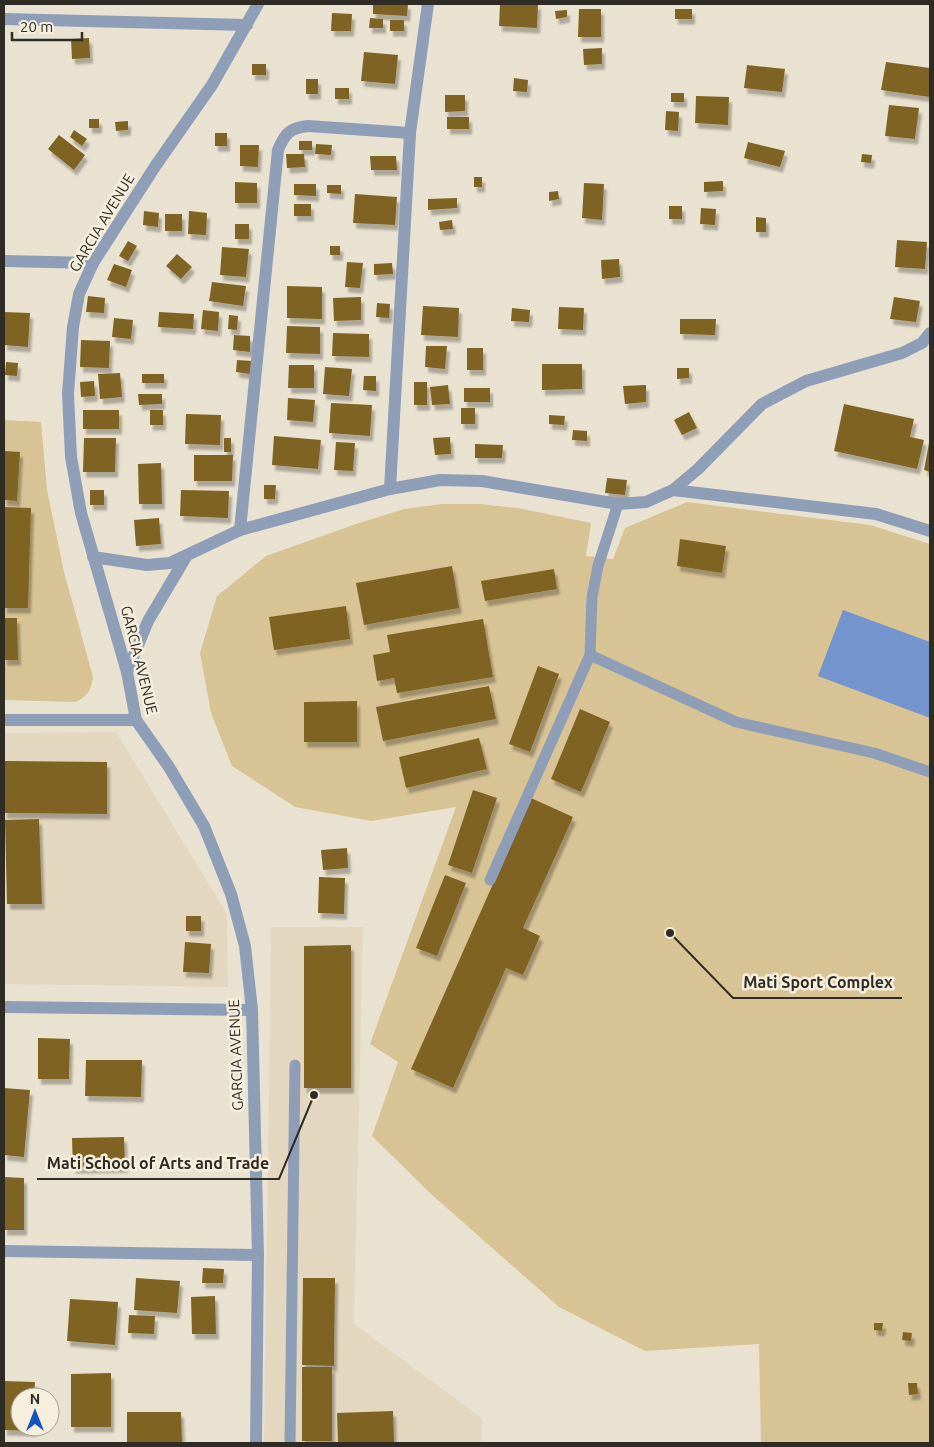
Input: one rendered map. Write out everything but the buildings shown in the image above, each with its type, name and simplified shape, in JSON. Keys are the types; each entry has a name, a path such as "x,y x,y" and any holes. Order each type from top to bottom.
{"street":[{"name":"GARCIA AVENUE","path":"256,1443 258,1255 252,1010 245,946 232,894 204,826 170,768 136,720 127,672 81,513 71,457 68,394 73,328 80,294 93,264 156,164 212,85 258,4"},
{"path":"390,489 410,133 428,4"},
{"path":"4,19 247,25"},
{"path":"240,530 278,150 284,136 293,128 308,126 410,133"},
{"path":"4,261 93,264"},
{"path":"93,557 147,564 170,563 240,530 390,489 440,480 482,482 618,504 646,502 674,490 698,469 762,404 806,381 902,353 922,343 930,333"},
{"path":"674,490 876,514 930,531"},
{"path":"127,672 148,621 186,557"},
{"path":"4,720 136,720"},
{"path":"4,1007 252,1010"},
{"path":"4,1251 258,1255"}],"lane":[{"path":"490,880 590,655 592,597 598,566 618,504"},
{"path":"590,655 736,722 874,753 930,772"},
{"path":"290,1443 295,1065"}],"shaded area":[{"path":"4,420 41,422 47,490 64,572 93,677 88,692 83,698 75,702 4,700"},
{"path":"687,502 870,525 930,544 930,1443 761,1443 759,1344 645,1351 559,1307 430,1193 372,1136 398,1062 370,1044 456,807 371,821 295,807 232,766 211,713 200,653 217,596 266,556 404,509 442,504 479,504 518,508 591,523 586,556 613,559 625,528"},
{"path":"116,732 227,914 228,987 4,984 4,733"},
{"path":"271,927 363,927 354,1324 482,1418 482,1443 264,1443"}],"water":[{"path":"843,610 930,642 930,718 818,676"}],"place":[{"name":"Mati Sport Complex","path":"670,933"},
{"name":"Mati School of Arts and Trade","path":"314,1095"}]}
